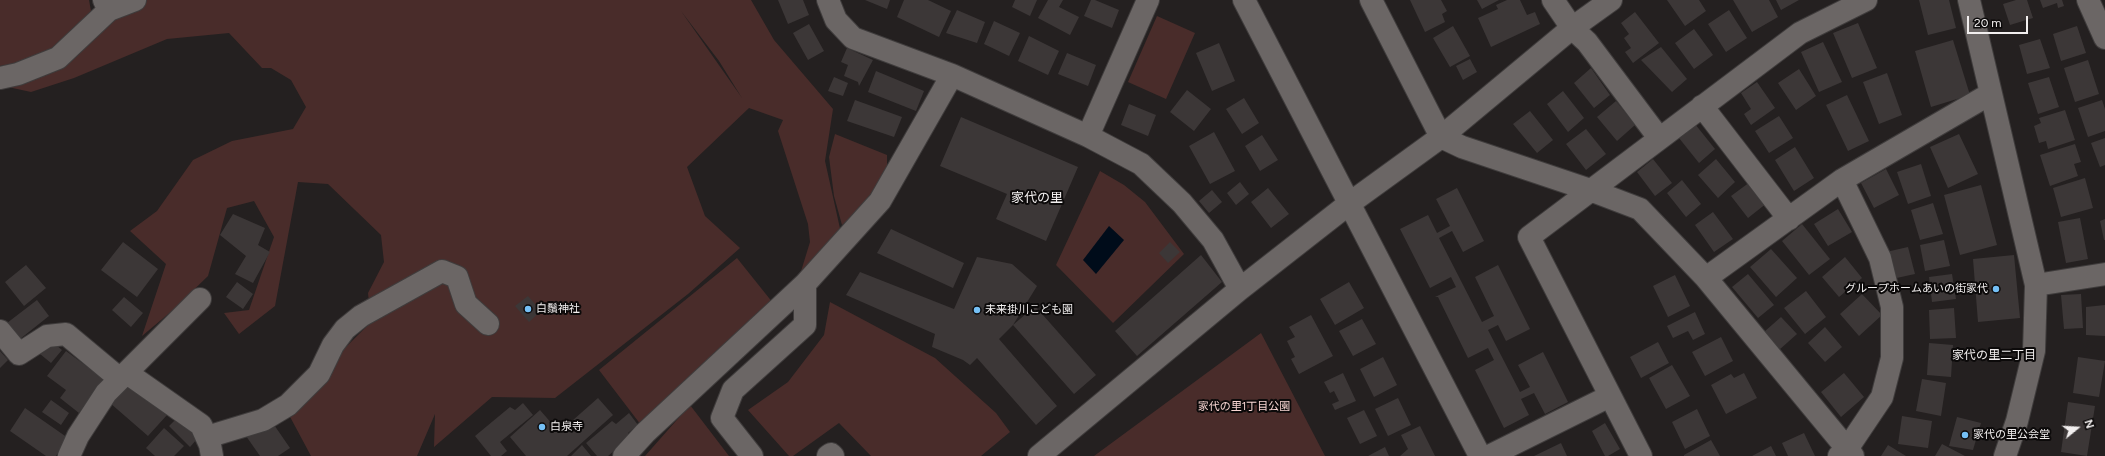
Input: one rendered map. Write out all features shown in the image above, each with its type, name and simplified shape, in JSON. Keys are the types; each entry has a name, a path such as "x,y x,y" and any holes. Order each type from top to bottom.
{"street":[{"path":"0,78 18,74 58,58 106,5 136,0"},
{"path":"828,0 836,20 853,38 952,75 1088,136 1141,164 1182,203 1213,240 1240,289"},
{"path":"1088,136 1146,0"},
{"path":"1244,0 1480,456"},
{"path":"1371,0 1441,137 1462,147 1590,190 1640,209 1706,278 1846,454 1882,397 1892,358 1892,307 1880,258 1842,180"},
{"path":"1553,0 1572,28 1587,42 1659,138"},
{"path":"1039,456 1240,289 1350,203 1441,137 1572,28 1611,0"},
{"path":"1641,456 1528,237 1800,33 1866,0"},
{"path":"1969,0 2036,285 2034,351 2017,421 2005,456"},
{"path":"2088,0 2105,38"},
{"path":"624,456 645,433 805,284 880,201 952,75"},
{"path":"1706,278 1842,180 1990,94"},
{"path":"1702,106 1789,219"},
{"path":"0,331 19,354 47,336 66,334 124,376 201,425 209,446 262,420 288,405 319,374 333,345 345,329 361,316 442,271 457,277 466,304 488,324"},
{"path":"2036,285 2105,274"},
{"path":"752,456 722,418 733,390 805,325 805,284"},
{"path":"69,456 78,436 106,393 200,299"},
{"path":"1489,456 1610,396"},
{"path":"828,456 831,454 833,456"}],"green space":[{"path":"0,0 89,0 91,11 58,47 28,61 0,66"},
{"path":"143,0 751,0 774,40 833,109 825,161 841,233 798,281 810,242 808,224 778,131 783,120 749,108 687,167 705,216 740,248 688,294 555,398 492,397 434,447 435,414 417,456 311,456 288,413 304,389 371,322 368,293 384,262 381,235 328,184 298,182 275,306 239,334 224,313 249,310 274,237 254,201 227,208 208,276 173,310 142,336 166,264 130,231 157,211 193,160 232,141 293,129 306,107 291,80 271,68 262,68 229,33 167,39 74,78 31,92 8,87 101,17","holes":["681,11 719,61 742,98"]},
{"path":"1157,16 1195,33 1166,99 1128,82"},
{"path":"835,134 887,155 887,170 862,209 842,225 834,196 829,157"},
{"path":"1100,171 1124,185 1145,202 1184,254 1113,323 1056,265"},
{"path":"737,258 773,303 641,425 599,370"},
{"path":"830,302 935,358 996,413 1010,432 981,456 871,456 839,423 793,456 789,456 748,410 788,382 824,335"},
{"name":"家代の里1丁目公園","path":"1261,333 1325,456 1094,456"},
{"path":"690,405 729,456 645,456"}],"water":[{"path":"1109,226 1124,240 1096,274 1083,260"}],"building":[{"path":"778,0 803,0 809,15 788,24"},
{"path":"865,0 890,0 887,9"},
{"path":"904,0 928,0 951,11 939,37 897,17"},
{"path":"1015,0 1037,0 1030,16 1012,7"},
{"path":"1048,0 1063,0 1059,7 1079,17 1070,35 1038,18"},
{"path":"1091,0 1095,0 1119,10 1112,28 1084,16"},
{"path":"1410,0 1441,0 1447,11 1442,14 1445,22 1425,32"},
{"path":"1477,0 1499,0 1482,9"},
{"path":"1507,0 1520,0 1527,15 1535,12 1540,24 1491,47 1478,18 1498,9 1496,5"},
{"path":"1667,0 1699,0 1706,11 1685,26"},
{"path":"1733,0 1769,0 1778,17 1752,32"},
{"path":"1776,0 1799,0 1781,10"},
{"path":"1919,0 1949,0 1956,28 1928,35"},
{"path":"2016,0 2027,0 2033,18 2010,25 2003,4"},
{"path":"2040,0 2062,0 2064,6 2058,8 2057,3 2043,8"},
{"path":"957,10 985,22 977,43 946,33"},
{"path":"1729,10 1747,38 1726,52 1708,24"},
{"path":"1635,12 1659,43 1633,63 1625,52 1631,48 1624,38 1629,34 1621,23"},
{"path":"994,21 1020,33 1009,56 984,44"},
{"path":"1858,23 1877,68 1852,78 1833,33"},
{"path":"809,24 824,51 808,60 793,33"},
{"path":"1453,26 1470,56 1450,67 1433,38"},
{"path":"2077,26 2086,53 2061,61 2053,34"},
{"path":"1694,29 1713,55 1694,69 1675,43"},
{"path":"1029,36 1059,51 1048,75 1018,61"},
{"path":"2040,39 2050,68 2027,74 2019,45"},
{"path":"1953,40 1970,95 1931,107 1915,51"},
{"path":"1823,42 1842,82 1819,92 1801,52"},
{"path":"1219,43 1235,81 1212,91 1196,53"},
{"path":"1661,47 1687,79 1672,92 1641,60"},
{"path":"847,48 873,60 859,86 858,82 844,76 848,65 841,62"},
{"path":"1067,53 1096,65 1088,86 1058,74"},
{"path":"1470,59 1477,72 1463,80 1456,66"},
{"path":"2088,60 2099,94 2075,102 2064,68"},
{"path":"1591,68 1610,95 1594,108 1574,83"},
{"path":"1799,69 1816,96 1796,110 1778,83"},
{"path":"876,71 924,91 916,111 868,92"},
{"path":"1887,73 1902,115 1879,124 1863,82"},
{"path":"834,77 848,83 843,96 828,91"},
{"path":"2049,77 2059,107 2038,114 2028,83"},
{"path":"1757,82 1775,108 1751,125 1744,114 1751,109 1741,93"},
{"path":"1187,90 1211,109 1194,131 1170,112"},
{"path":"1563,91 1584,118 1568,132 1547,104"},
{"path":"1847,95 1869,141 1848,151 1826,105"},
{"path":"1244,98 1259,123 1242,134 1226,109"},
{"path":"855,100 902,117 894,137 847,121"},
{"path":"2102,100 2105,109 2105,131 2088,137 2078,108"},
{"path":"1616,101 1635,125 1617,141 1597,117"},
{"path":"1129,104 1156,115 1148,136 1121,125"},
{"path":"2065,110 2075,140 2048,149 2046,141 2039,143 2034,126 2041,123 2039,118"},
{"path":"1530,111 1553,140 1537,153 1513,124"},
{"path":"1779,116 1793,138 1769,153 1755,131"},
{"path":"961,117 1078,167 1046,241 996,219 1007,194 940,166"},
{"path":"1695,124 1715,149 1699,163 1679,138"},
{"path":"1586,129 1606,154 1586,170 1566,144"},
{"path":"1214,132 1235,171 1210,184 1189,146"},
{"path":"1959,134 1978,174 1948,188 1930,147"},
{"path":"1262,135 1278,160 1260,171 1245,146"},
{"path":"2105,138 2105,165 2100,167 2091,143"},
{"path":"2075,144 2081,162 2074,164 2078,176 2050,186 2040,155"},
{"path":"1795,147 1814,178 1794,191 1775,160"},
{"path":"1653,159 1672,183 1655,196 1637,172"},
{"path":"1716,159 1735,182 1718,198 1698,175"},
{"path":"1921,164 1931,196 1908,204 1897,172"},
{"path":"1886,169 1899,195 1874,208 1861,183"},
{"path":"2085,178 2093,208 2061,217 2053,188"},
{"path":"1682,180 1701,204 1686,217 1667,193"},
{"path":"1240,182 1249,194 1236,205 1227,193"},
{"path":"1750,182 1767,203 1748,218 1731,196"},
{"path":"1981,185 1997,245 1960,255 1944,195"},
{"path":"1268,188 1289,214 1271,228 1251,202"},
{"path":"1457,188 1484,241 1463,252 1452,231 1439,238 1482,322 1494,316 1475,277 1498,265 1530,329 1506,341 1498,325 1488,330 1520,392 1530,387 1518,365 1543,352 1568,402 1545,414 1534,393 1521,399 1529,415 1504,428 1475,370 1494,360 1488,348 1468,358 1438,297 1435,297 1456,287 1451,277 1430,288 1400,229 1428,215 1437,233 1450,226 1436,199"},
{"path":"1212,190 1222,202 1209,213 1199,201"},
{"path":"1933,203 1943,234 1920,240 1911,210"},
{"path":"1838,209 1852,232 1828,246 1814,224"},
{"path":"1713,212 1733,239 1714,252 1695,225"},
{"path":"233,214 265,228 258,245 270,252 253,283 235,274 246,256 220,235"},
{"path":"2080,218 2088,259 2066,263 2058,222"},
{"path":"2105,219 2105,240 2104,240 2100,221"},
{"path":"1802,224 1830,259 1809,275 1782,241"},
{"path":"891,229 964,263 953,288 877,253"},
{"path":"1944,240 1950,266 1925,271 1920,245"},
{"path":"123,242 158,269 137,297 101,270"},
{"path":"1170,242 1180,252 1168,263 1159,253"},
{"path":"1908,247 1915,274 1892,279 1886,252"},
{"path":"1771,249 1797,278 1776,297 1750,267"},
{"path":"1201,255 1222,282 1137,356 1115,331"},
{"name":"グループホームあいの街家代","path":"2014,255 2020,318 1978,322 1973,259"},
{"path":"977,257 1012,264 1037,286 1013,325 999,339 1057,406 1036,425 977,358 970,365 963,360 932,347 935,334 846,295 860,272 954,309"},
{"path":"1845,257 1862,278 1839,297 1822,277"},
{"path":"26,265 46,288 24,306 5,282"},
{"path":"1748,274 1774,305 1758,318 1732,287"},
{"path":"1952,274 1956,299 1932,302 1929,277"},
{"path":"1675,275 1690,306 1668,317 1653,286"},
{"path":"237,282 253,294 243,309 226,297"},
{"path":"1349,282 1364,308 1335,325 1320,299"},
{"path":"1806,291 1826,317 1805,334 1784,308"},
{"path":"1862,294 1882,315 1859,336 1840,314"},
{"path":"2081,294 2083,328 2064,329 2061,295"},
{"name":"白鬚神社","path":"528,296 541,311 529,322 515,306"},
{"path":"124,297 143,313 131,327 112,310"},
{"path":"37,300 49,316 20,339 7,323"},
{"path":"2105,305 2105,336 2086,335 2086,307"},
{"path":"1035,306 1096,375 1074,394 1013,325"},
{"path":"1954,308 1956,338 1930,339 1929,310"},
{"path":"1695,312 1705,334 1693,340 1688,331 1673,338 1667,326"},
{"path":"1311,315 1333,356 1299,374 1291,359 1295,357 1287,341 1295,337 1289,327"},
{"path":"1781,317 1797,334 1779,350 1764,332"},
{"path":"1362,319 1376,344 1353,356 1339,331"},
{"path":"1825,327 1842,347 1825,362 1808,343"},
{"path":"1721,337 1733,361 1705,376 1692,352"},
{"path":"50,340 62,350 51,363 40,354"},
{"path":"1658,342 1669,363 1641,378 1630,357"},
{"path":"1929,343 1953,345 1951,377 1927,375"},
{"path":"0,351 8,360 0,368"},
{"path":"66,351 104,379 79,413 60,398 66,390 47,376"},
{"path":"1383,357 1397,385 1374,397 1360,369"},
{"path":"2078,357 2105,361 2099,397 2073,393"},
{"path":"1672,365 1690,396 1666,409 1649,378"},
{"path":"1343,373 1356,401 1335,410 1332,404 1339,401 1334,391 1330,393 1324,382"},
{"path":"1744,373 1757,398 1726,414 1711,385 1731,374 1734,378"},
{"path":"1844,373 1864,397 1841,417 1821,392"},
{"path":"1922,379 1946,383 1941,416 1916,411"},
{"path":"129,381 167,415 148,436 110,403"},
{"name":"白泉寺","path":"598,398 613,415 567,456 526,456 510,437 540,410 553,425 558,422 564,428"},
{"path":"1398,398 1411,425 1388,436 1375,409"},
{"path":"51,400 69,413 61,425 42,412"},
{"path":"2068,402 2095,406 2087,456 2061,452"},
{"path":"523,403 533,415 500,442 507,451 501,456 491,456 475,436 510,407 515,410"},
{"path":"25,408 68,438 56,456 46,456 10,431"},
{"path":"1697,409 1710,436 1685,449 1672,422"},
{"path":"1364,410 1377,436 1360,444 1347,418"},
{"path":"629,413 638,425 628,433 630,437 608,456 597,456 586,443 612,421 616,424"},
{"path":"179,416 195,432 192,434 197,439 190,447 169,426"},
{"path":"1902,416 1932,421 1928,448 1898,444"},
{"name":"家代の里公会堂","path":"1957,417 1981,423 1973,450 1949,446"},
{"path":"270,419 290,448 278,456 260,456 246,436"},
{"path":"1605,423 1620,449 1608,456 1605,456 1592,431"},
{"path":"1420,426 1435,456 1400,456 1408,449 1401,435"},
{"path":"164,428 184,446 174,456 155,456 146,448"},
{"path":"1804,433 1815,456 1788,456 1782,443"},
{"path":"1711,440 1720,456 1684,456 1684,455"},
{"path":"1561,443 1567,456 1534,456"},
{"path":"1942,444 1965,456 1935,456"},
{"path":"582,445 591,456 571,456"},
{"path":"1888,445 1906,456 1881,456"},
{"path":"1771,446 1776,456 1752,456"},
{"path":"1385,447 1389,456 1368,456"}],"place":[{"name":"グループホームあいの街家代","path":"1996,289"},
{"name":"白鬚神社","path":"528,309"},
{"name":"未来掛川こども園","path":"977,310"},
{"name":"白泉寺","path":"542,427"},
{"name":"家代の里公会堂","path":"1965,435"}],"district":[{"name":"家代の里","path":"1037,198"},
{"name":"家代の里二丁目","path":"1994,355"}]}
